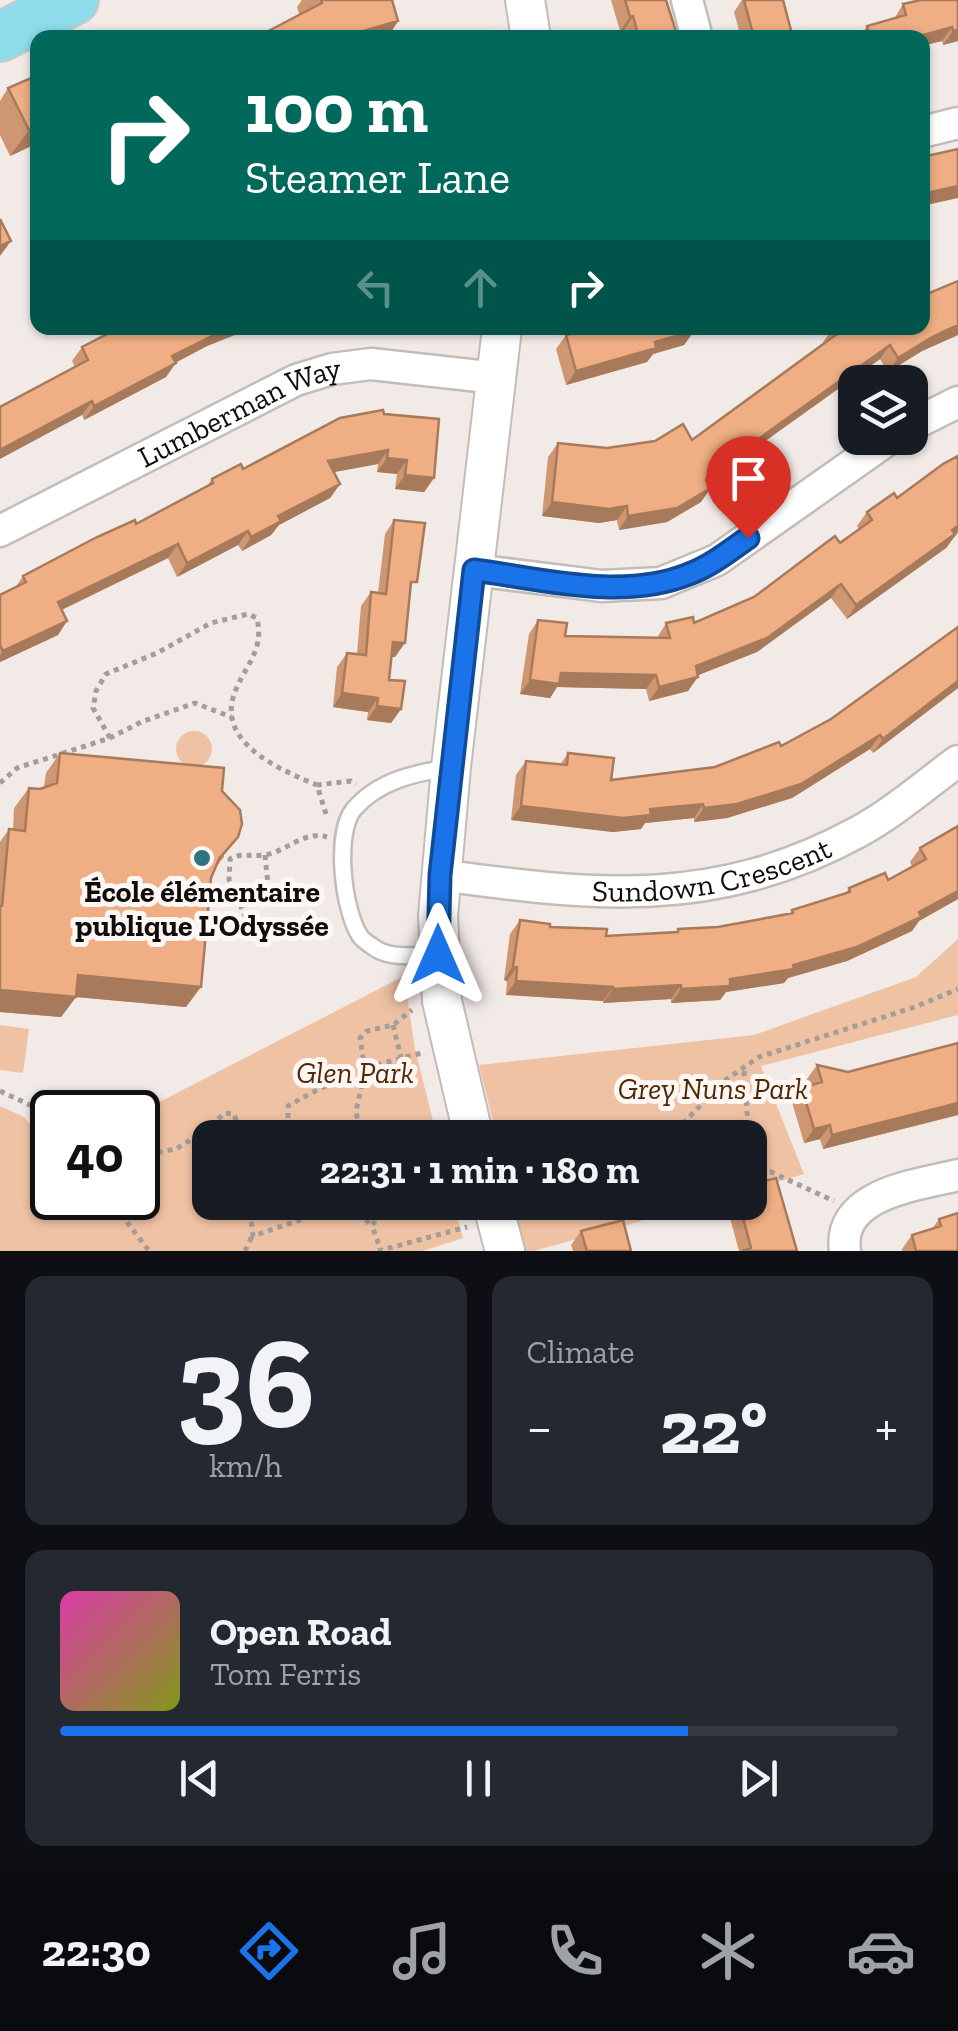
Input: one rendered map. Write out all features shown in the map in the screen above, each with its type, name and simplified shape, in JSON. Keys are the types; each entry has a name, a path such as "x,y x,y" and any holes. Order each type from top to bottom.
{"main road":[{"path":"17,34 74,0"}],"street":[{"path":"525,0 530,30"},
{"path":"687,0 695,30"},
{"path":"930,130 958,122"},
{"path":"470,1120 442,1001 438,955 440,875 501,335"},
{"name":"Lumberman Way","path":"0,531 296,380 332,369 371,364 497,378"},
{"path":"928,417 958,402"},
{"path":"474,570 602,586 661,583 717,560 866,455"},
{"name":"Sundown Crescent","path":"440,875 606,894 674,890 734,880 790,863 862,830 958,761"},
{"path":"845,1251 848,1223 861,1207 885,1194 958,1175"}],"lane":[{"path":"438,955 381,952 361,938 345,891 342,855 351,812 370,795 404,775 451,767"}],"path":[{"path":"110,738 93,708 96,691 106,674 157,654 210,623 248,614 257,618 259,629 255,657 234,696 231,717"},
{"path":"0,783 16,768 110,738 195,703 231,717 248,746 279,770 317,785 351,781 370,795"},
{"path":"317,785 326,814"},
{"path":"246,918 228,880 230,859 240,853 265,856 301,838 320,834 344,842"},
{"path":"265,856 268,885"},
{"path":"686,1120 724,1081 760,1057 915,1008 958,989"},
{"path":"358,1120 356,1111 366,1071 360,1038 367,1030 393,1025 412,1010"},
{"path":"393,1025 401,1058"},
{"path":"288,1120 288,1106 318,1089 401,1058 452,1049"},
{"path":"744,1069 748,1120"},
{"path":"0,1090 30,1105"},
{"path":"160,1152 176,1149 192,1139"},
{"path":"767,1173 840,1204 861,1207"},
{"path":"126,1220 149,1251"},
{"path":"244,1251 252,1236 251,1220"},
{"path":"252,1236 300,1220"},
{"path":"366,1220 380,1251 492,1226"},
{"path":"372,1226 375,1220"}],"green space":[{"path":"194,731 207,736 212,749 207,762 194,767 181,762 176,749 181,736"},
{"name":"Grey Nuns Park","path":"958,939 958,1015 761,1066 804,1174 767,1185 767,1120 493,1120 479,1065 754,1035 916,977"},
{"name":"Glen Park","path":"404,976 415,1049 433,1120 192,1120 192,1220 458,1220 463,1238 423,1251 0,1251 0,1106 30,1124 30,1220 160,1220 160,1102"},
{"path":"0,1025 29,1029 23,1073 0,1070"},
{"path":"517,1220 644,1220 534,1251 525,1251"}],"building":[{"path":"321,0 392,0 398,21 367,30 270,30 322,3"},
{"path":"625,0 666,0 675,30 637,30 633,16 630,17"},
{"path":"744,0 783,0 791,30 752,30"},
{"path":"958,0 958,30 953,31 952,27 930,33 930,30 868,30 867,26 906,15 903,4"},
{"path":"30,78 30,130 29,130 8,88"},
{"path":"958,149 958,186 930,192 930,155"},
{"path":"0,219 11,241 0,246"},
{"path":"958,281 958,325 898,358 890,345 862,365 838,365 838,382 706,480 711,488 677,508 628,516 627,506 609,509 552,502 558,443 607,448 655,441 683,424 692,440 836,335 930,335 930,293"},
{"path":"105,335 214,335 172,356 176,363 94,406 92,401 0,450 0,407 88,360 82,347"},
{"path":"566,335 680,335 655,342 656,348 576,371"},
{"path":"383,410 384,414 439,419 434,478 405,475 407,460 387,458 388,450 328,461 340,484 278,516 281,521 251,537 248,531 187,563 178,544 58,602 67,621 3,651 0,595 26,582 23,576 97,537 135,520 136,524 213,483 212,479 241,464 243,469 340,418"},
{"path":"958,456 958,526 952,530 955,534 856,605 841,584 767,638 696,666 698,677 659,687 656,675 561,673 559,684 530,680 538,620 567,623 565,636 670,638 666,623 693,617 694,623 754,597 835,536 840,543 872,520 867,512 894,493 897,498"},
{"path":"394,520 425,523 417,582 411,582 405,643 393,642 389,680 405,681 401,709 377,706 378,698 342,693 347,653 366,655 371,592 386,594"},
{"path":"958,627 958,681 883,739 880,735 801,784 737,804 650,809 651,815 623,818 521,806 526,761 567,765 568,753 614,758 611,780 715,767 779,742 781,746 831,719"},
{"path":"60,753 224,768 222,791 240,810 242,824 238,837 219,859 211,878 201,987 78,975 76,997 0,990 0,906 9,829 25,831 29,788 57,783"},
{"path":"958,826 958,891 919,912 921,917 857,947 793,965 794,969 730,979 730,986 613,989 516,981 517,967 513,966 520,920 550,927 607,929 606,936 678,932 793,913 792,910 850,892 849,888 885,873 888,880 926,859 920,848"},
{"path":"958,1043 958,1103 832,1135 830,1125 814,1129 802,1088 822,1082 817,1065 848,1072"},
{"path":"776,1178 797,1251 742,1251 751,1248 744,1220 767,1220 767,1180"},
{"path":"958,1213 958,1251 916,1251 912,1235 941,1226 939,1219"},
{"path":"623,1220 631,1251 587,1251 581,1231"}],"place":[{"name":"École élémentaire publique L'Odyssée","path":"202,858"}],"route":[{"path":"438,955 440,875 474,570 602,586 661,583 690,574 748,538"}]}
